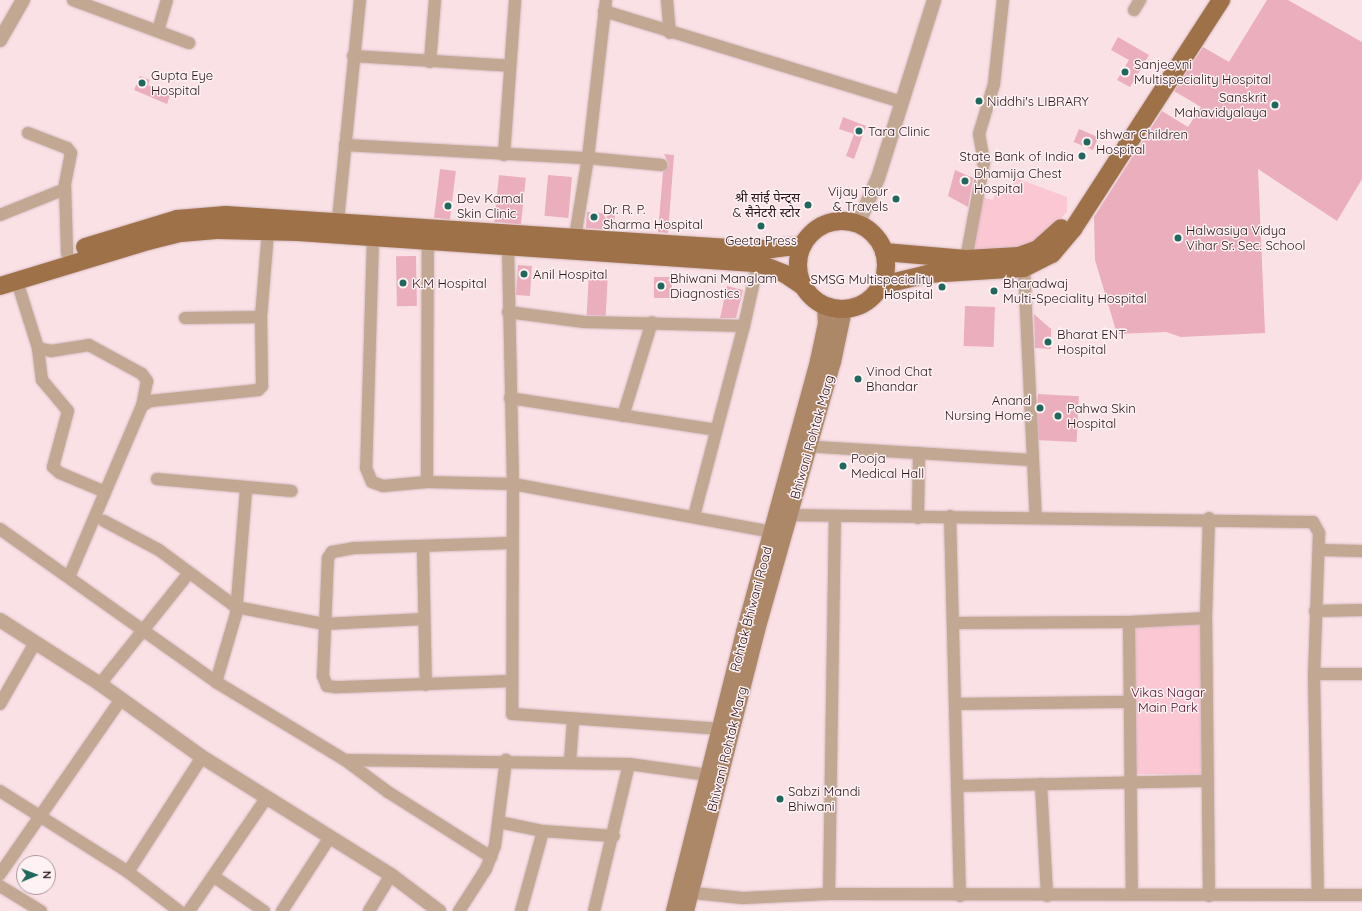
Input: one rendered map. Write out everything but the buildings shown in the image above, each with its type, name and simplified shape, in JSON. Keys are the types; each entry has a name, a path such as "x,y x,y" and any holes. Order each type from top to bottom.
{"main road":[{"path":"884,252 966,259 1019,256 1038,249 1057,234 1209,0"},
{"path":"882,285 928,274 1024,268 1052,254 1073,229 1221,0"},
{"path":"0,274 144,228 202,216 338,220 508,246 758,263 785,274 803,286 810,296 825,306 844,310 866,303 882,285 886,274 884,252 874,235 858,224 839,221 820,226 803,245 798,258 803,286"},
{"path":"8,283 181,233 268,231 373,238 428,234 575,238 729,248 771,249 803,245"},
{"path":"801,446 823,338 825,306"},
{"name":"Bhiwani Rohtak Marg","path":"686,911 684,892 801,446 833,362 844,310"},
{"name":"Rohtak Bhiwani Road","path":"674,911 684,892 719,729 772,532 783,515"}],"street":[{"path":"0,40 23,0"},
{"path":"73,0 189,43"},
{"path":"158,31 167,0"},
{"path":"338,220 353,56 360,0"},
{"path":"430,62 435,0"},
{"path":"504,155 516,0"},
{"path":"667,0 670,33"},
{"path":"858,224 878,178 934,0"},
{"path":"966,259 984,162 979,134 994,84 1003,0"},
{"path":"575,238 588,158 605,6 670,33 902,102"},
{"path":"353,56 510,66"},
{"path":"28,133 70,150 65,189 67,253"},
{"path":"345,145 504,155 588,158 662,165"},
{"path":"0,215 65,189"},
{"path":"142,406 150,401 260,389 263,382 261,317 268,231"},
{"path":"427,482 428,234"},
{"path":"373,238 367,477 372,482 383,486 427,482 513,484 694,516 772,532"},
{"path":"508,246 508,312 513,484 511,682 513,715 573,721 719,729"},
{"path":"694,516 744,326 758,263"},
{"path":"1024,268 1036,518"},
{"path":"8,283 38,348 42,380 68,411 53,467 60,473 105,492"},
{"path":"508,312 584,322 652,322 744,326"},
{"path":"185,318 261,317"},
{"path":"623,416 652,322"},
{"path":"38,348 51,351 89,345 142,374 147,382 142,406 68,577"},
{"path":"510,398 716,430"},
{"path":"801,446 1033,460"},
{"path":"918,518 919,453"},
{"path":"157,479 246,489 290,491"},
{"path":"216,682 236,607 246,489"},
{"path":"783,515 918,518 950,516 1308,520 1318,529 1319,550 1315,611 1314,674 1318,895"},
{"path":"950,516 960,896"},
{"path":"829,894 835,517"},
{"path":"1209,518 1206,618 1209,896"},
{"path":"104,521 159,550 236,607 324,624 424,619"},
{"path":"0,529 216,682 345,760 388,792 491,857"},
{"path":"511,682 327,686 323,676 324,624 328,558 332,552 354,548 512,544"},
{"path":"423,547 426,685"},
{"path":"1319,550 1362,551"},
{"path":"100,684 189,573"},
{"path":"1315,611 1362,610"},
{"path":"953,623 1129,622 1206,618"},
{"path":"0,620 100,684 120,701 202,757 391,875 439,911"},
{"path":"1129,622 1132,893"},
{"path":"0,704 35,643"},
{"path":"1314,674 1362,674"},
{"path":"0,874 120,701"},
{"path":"956,704 1130,702"},
{"path":"570,762 573,721"},
{"path":"128,872 202,757"},
{"path":"345,760 506,760 629,764 708,775"},
{"path":"459,911 491,857 499,822 506,760"},
{"path":"594,911 614,836 629,764"},
{"path":"958,786 1207,781"},
{"path":"1041,784 1047,896"},
{"path":"0,791 128,872 179,911"},
{"path":"189,911 267,797"},
{"path":"499,822 543,831 614,836"},
{"path":"521,911 543,831"},
{"path":"282,911 330,837"},
{"path":"369,911 391,875"},
{"path":"213,876 264,911"},
{"path":"0,886 41,911"},
{"path":"684,892 742,898 829,894 960,896 1047,896 1132,893 1209,896 1362,895"}],"green space":[{"path":"1016,178 1067,197 1067,212 1038,240 1017,249 974,251 981,197 993,200 997,186 1011,190"},
{"name":"Vikas Nagar Main Park","path":"1135,623 1201,623 1201,774 1135,774"}],"place":[{"name":"Sanjeevni Multispeciality Hospital","path":"1125,72"},
{"name":"Gupta Eye Hospital","path":"142,83"},
{"name":"Niddhi's LIBRARY","path":"979,101"},
{"name":"Sanskrit Mahavidyalaya","path":"1275,105"},
{"name":"Tara Clinic","path":"859,131"},
{"name":"Ishwar Children Hospital","path":"1087,142"},
{"name":"State Bank of India","path":"1082,156"},
{"name":"Dhamija Chest Hospital","path":"965,181"},
{"name":"Vijay Tour & Travels","path":"896,199"},
{"name":"श्री सांई पेन्ट्स & सैनेटरी स्टोर","path":"808,205"},
{"name":"Dev Kamal Skin Clinic","path":"448,206"},
{"name":"Dr. R. P. Sharma Hospital","path":"594,217"},
{"name":"Geeta Press","path":"761,226"},
{"name":"Halwasiya Vidya Vihar Sr. Sec. School","path":"1178,238"},
{"name":"Anil Hospital","path":"524,274"},
{"name":"K.M Hospital","path":"403,283"},
{"name":"Bhiwani Manglam Diagnostics","path":"661,286"},
{"name":"SMSG Multispeciality Hospital","path":"942,287"},
{"name":"Bharadwaj Multi-Speciality Hospital","path":"994,291"},
{"name":"Bharat ENT Hospital","path":"1048,342"},
{"name":"Vinod Chat Bhandar","path":"858,379"},
{"name":"Anand Nursing Home","path":"1040,408"},
{"name":"Pahwa Skin Hospital","path":"1058,416"},
{"name":"Pooja Medical Hall","path":"843,466"},
{"name":"Sabzi Mandi Bhiwani","path":"780,799"}]}
